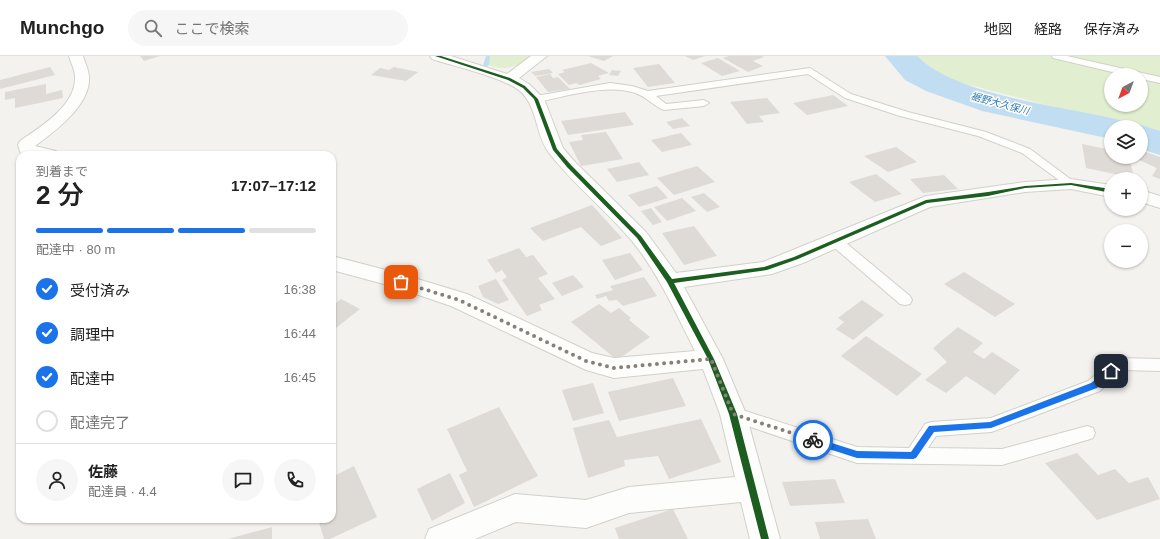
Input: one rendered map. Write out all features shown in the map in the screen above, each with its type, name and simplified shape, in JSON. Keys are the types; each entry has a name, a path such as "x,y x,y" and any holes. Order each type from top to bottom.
{"street":[{"path":"31,151 26,150 26,145 60,119 78,93 82,79 76,56"},
{"path":"437,56 509,79 524,87 536,99 555,149 569,166 639,237 670,281 711,359 733,414 765,539"},
{"path":"509,79 540,56"},
{"path":"670,281 765,269 926,202 988,194 1025,187 1071,184 1104,190"},
{"path":"336,264 459,300 586,361 614,368 711,359"},
{"path":"440,539 515,508 586,514 629,500 752,488"}],"lane":[{"path":"1056,56 1107,68"},
{"path":"648,94 810,71 848,96 904,114 982,134 1026,151 1071,184"},
{"path":"1148,77 1160,80"},
{"path":"536,99 610,86 632,89 648,94 664,107 704,103"},
{"path":"835,241 905,300"},
{"path":"913,456 932,429 991,425 1094,386 1119,364 1160,365"},
{"path":"733,414 857,455 1002,457 1087,433"}],"green space":[{"path":"490,56 534,56 512,67 500,68 487,64"},
{"path":"914,56 1160,56 1160,138 1148,134 1148,120 1104,120 947,79"}],"building":[{"path":"140,56 160,56 144,61"},
{"path":"588,56 613,56 604,61"},
{"path":"685,56 705,56 693,60"},
{"path":"729,56 762,56 764,57 753,61 763,66 748,72 723,58"},
{"path":"718,58 740,71 722,76 701,63"},
{"path":"591,63 609,73 598,76 601,79 580,85 576,83 569,85 558,74 565,72 562,70"},
{"path":"659,64 675,83 648,87 633,68"},
{"path":"50,67 55,75 0,89 0,80"},
{"path":"394,67 418,72 406,81 371,75 380,68 389,70"},
{"path":"549,69 553,73 535,76 531,72"},
{"path":"612,70 621,71 618,76 609,75"},
{"path":"550,74 553,78 558,77 570,89 548,92 536,77"},
{"path":"46,84 46,94 62,90 63,98 15,108 15,98 5,100 5,92"},
{"path":"833,95 848,106 807,115 793,103"},
{"path":"767,98 780,113 759,116 764,122 747,124 730,102"},
{"path":"625,112 634,125 568,135 561,121"},
{"path":"682,118 690,126 673,129 666,122"},
{"path":"606,132 623,159 581,166 569,142 583,140 581,135"},
{"path":"681,133 692,145 662,152 651,140"},
{"path":"1082,144 1104,149 1104,164 1131,164 1133,172 1105,172 1086,168"},
{"path":"896,147 917,162 888,172 864,156"},
{"path":"1148,153 1160,157 1160,179 1152,176 1157,168 1148,164"},
{"path":"639,162 649,175 617,182 607,169"},
{"path":"697,166 715,182 674,195 657,178"},
{"path":"876,174 902,194 875,202 849,182"},
{"path":"944,175 958,189 923,193 910,179"},
{"path":"657,186 668,198 639,207 628,195"},
{"path":"704,193 720,207 707,212 691,197"},
{"path":"682,198 696,211 667,221 654,207"},
{"path":"592,205 622,238 601,246 581,227 543,241 530,228"},
{"path":"651,208 662,222 653,225 641,211"},
{"path":"694,226 717,256 684,265 662,233"},
{"path":"519,248 526,257 533,255 548,274 538,278 555,299 539,305 542,310 527,316 502,280 507,277 502,270 496,273 487,260"},
{"path":"630,253 643,270 615,280 602,260"},
{"path":"964,272 1015,304 995,317 944,284"},
{"path":"573,275 584,287 562,296 552,283"},
{"path":"644,277 657,296 623,306 617,300 609,301 606,296 597,299 595,295 613,290 610,286"},
{"path":"496,279 509,300 498,304 483,297 478,286"},
{"path":"341,299 360,309 336,328 336,303"},
{"path":"862,300 884,315 853,340 836,329 844,322 838,318"},
{"path":"599,304 611,313 619,308 631,318 629,320 650,337 617,360 571,322"},
{"path":"958,327 983,343 973,352 984,359 992,352 1020,370 995,395 966,376 946,393 925,380 947,362 933,348"},
{"path":"866,336 922,374 897,396 841,356"},
{"path":"673,378 686,406 619,421 608,392"},
{"path":"593,383 604,413 573,421 562,390"},
{"path":"499,407 538,476 474,507 459,475 467,471 447,429"},
{"path":"701,419 721,462 669,479 658,456 624,460 625,466 588,478 573,428 609,420 617,437"},
{"path":"1077,453 1098,475 1115,469 1129,483 1148,477 1160,499 1097,520 1045,463"},
{"path":"354,466 377,517 330,539 324,539 319,523 336,523 336,475"},
{"path":"450,473 465,503 432,521 417,489"},
{"path":"835,479 845,503 790,506 782,482"},
{"path":"673,509 688,539 619,539 615,528"},
{"path":"868,519 876,539 820,539 815,522"},
{"path":"272,527 272,539 228,539"}],"waterway":[{"path":"486,65 488,56"},
{"name":"裾野大久保川","path":"900,56 916,73 937,84 994,104 1104,127"},
{"name":"裾野大久保川","path":"1148,139 1160,144"}],"cycle path":[{"path":"437,56 509,79 524,87 536,99 555,149 569,166 639,237 670,281 711,359 733,414 765,539"},
{"path":"670,281 765,269 796,258 926,202 988,194 1025,187 1071,184 1104,190"}],"way so far":[{"path":"401,282 459,300 586,361 614,368 711,359 733,414 813,440"}],"route":[{"path":"813,440 857,455 913,456 932,429 991,425 1094,386 1111,371"}]}
